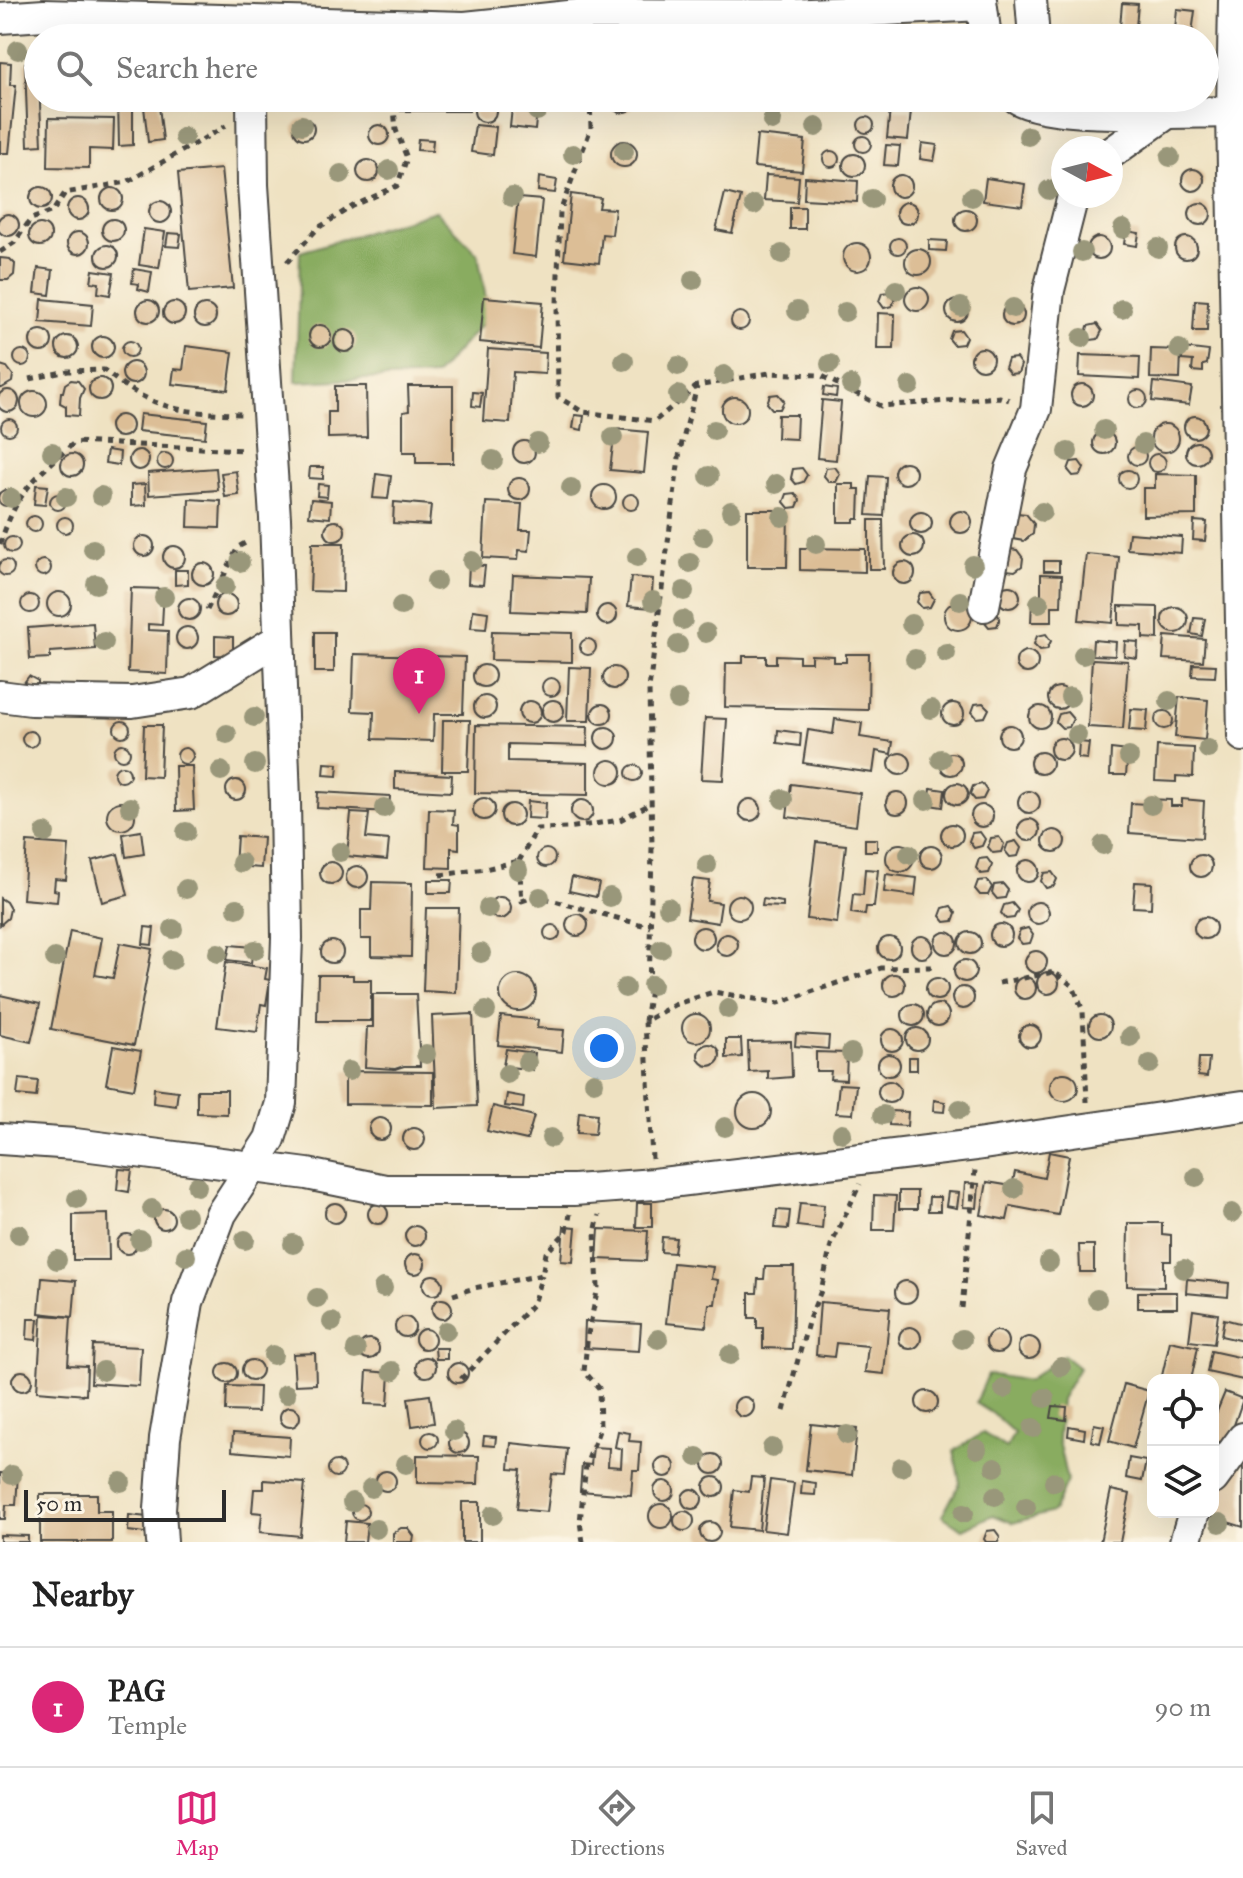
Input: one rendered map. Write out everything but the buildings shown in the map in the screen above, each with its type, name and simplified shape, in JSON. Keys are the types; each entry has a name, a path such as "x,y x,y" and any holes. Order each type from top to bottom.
{"street":[{"path":"1031,0 1033,24"},
{"path":"1234,0 1231,97 1243,736"},
{"path":"493,24 647,7 791,15 981,3 984,24"},
{"path":"0,18 44,15 179,24"},
{"path":"162,1542 160,1509 165,1438 188,1302 221,1214 270,1139 281,1103 287,938 279,639 272,447 260,293 252,112"},
{"path":"1123,145 1169,112"},
{"path":"984,606 1011,469 1036,409 1049,290 1070,208"},
{"path":"0,696 31,700 132,702 191,693 279,639"},
{"path":"0,1139 75,1144 307,1174 385,1190 574,1190 654,1184 1089,1131 1243,1106"},
{"path":"1219,1471 1243,1438"},
{"path":"1185,1542 1192,1518"}],"path":[{"path":"0,252 14,243 31,219 53,211 65,193 127,182 241,112"},
{"path":"260,293 318,228 353,206 397,186 407,158 396,130 394,112"},
{"path":"590,112 591,128 560,212 558,397 583,412 655,421 697,386 769,373 820,375 881,406 1000,397 1036,409"},
{"path":"30,379 68,371 104,370 127,389 150,402 203,413 270,415"},
{"path":"654,1184 645,1021 649,996 652,803 649,689 680,450 697,386"},
{"path":"0,544 25,489 75,442 235,450 272,447"},
{"path":"207,610 238,547 275,525"},
{"path":"650,927 536,896 522,901 519,861 537,829 620,820 652,803"},
{"path":"440,875 519,861"},
{"path":"645,1021 674,1005 713,992 779,1003 881,968 932,967"},
{"path":"999,983 1054,972 1073,986 1083,1011 1089,1131"},
{"path":"962,1308 976,1145"},
{"path":"784,1411 809,1319 821,1291 831,1245 870,1157"},
{"path":"583,1542 580,1522 586,1465 600,1428 599,1388 584,1371 598,1287 595,1233 605,1187"},
{"path":"461,1379 533,1304 546,1253 567,1231 574,1190"},
{"path":"453,1295 542,1275"}],"green space":[{"path":"436,211 478,254 489,316 435,376 296,382 300,252"},
{"path":"1063,1355 1079,1368 1061,1399 1058,1440 1067,1481 1053,1512 1013,1523 993,1515 963,1529 942,1516 960,1483 954,1451 983,1433 1006,1448 1014,1433 976,1403 988,1374 1028,1381"}],"place":[{"name":"PAG","path":"419,714"}]}
